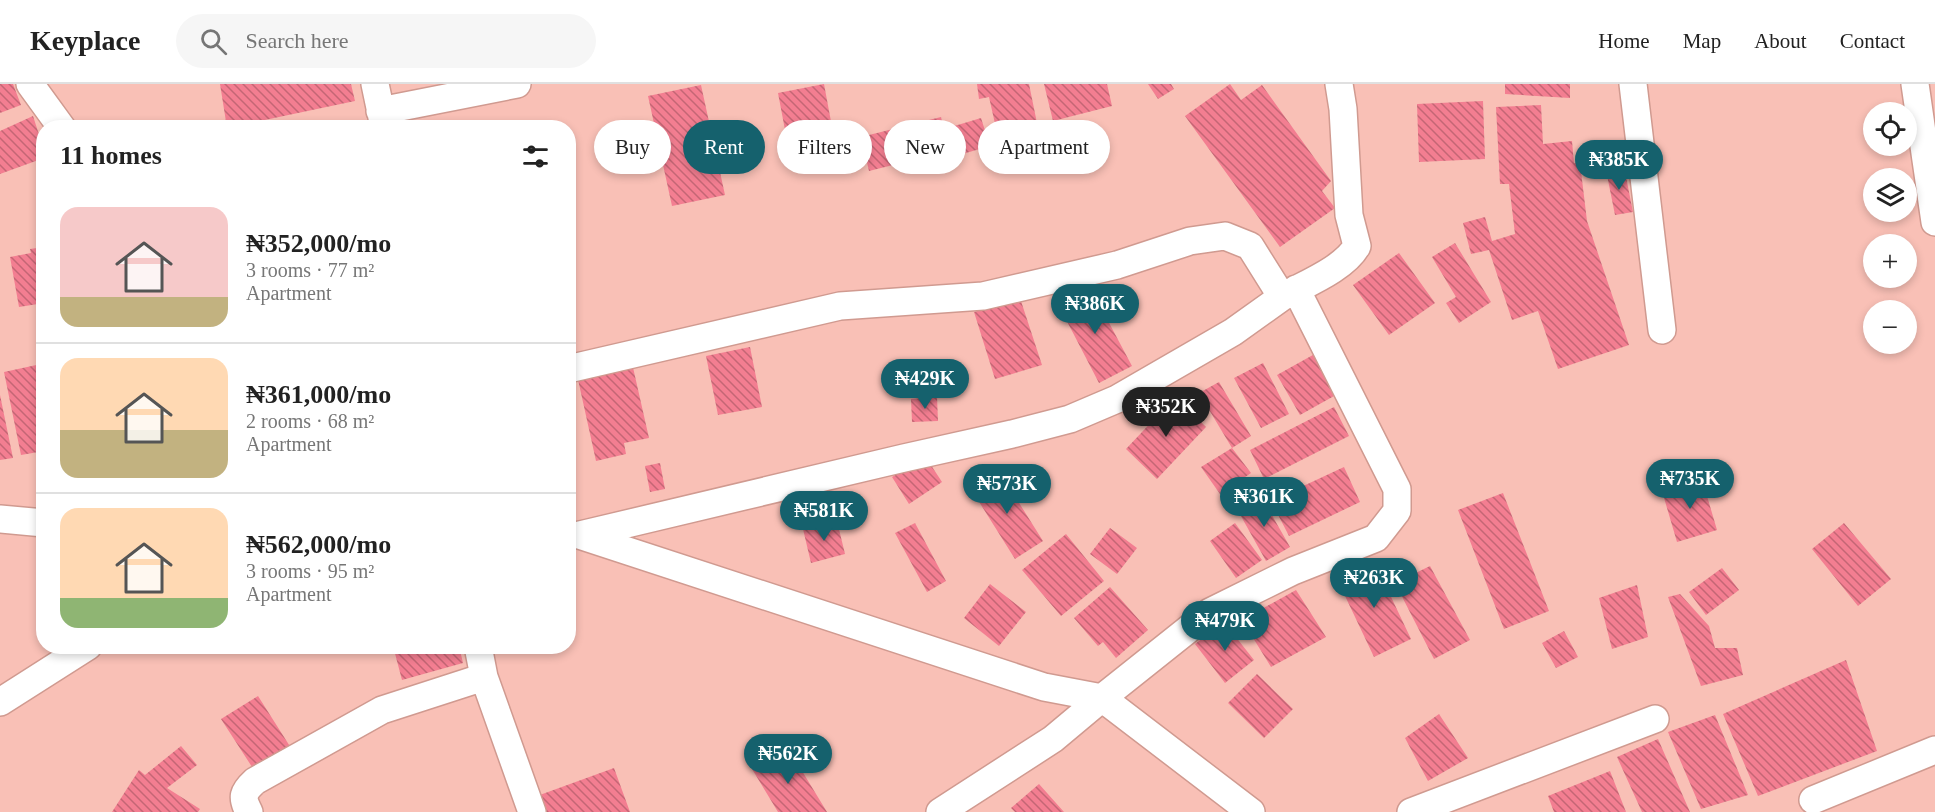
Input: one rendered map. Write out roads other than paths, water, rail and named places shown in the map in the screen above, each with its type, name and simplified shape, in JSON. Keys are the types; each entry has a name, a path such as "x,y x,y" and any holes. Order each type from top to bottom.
{"street":[{"path":"30,84 56,120"},
{"path":"375,84 382,119 517,84"},
{"path":"576,534 1070,419 1118,399 1233,332 1289,293 1351,256 1357,246 1349,215 1343,109 1339,84"},
{"path":"1633,84 1662,330"},
{"path":"1915,84 1935,222"},
{"path":"576,367 840,306 983,296 1117,265 1190,241 1225,236 1250,246 1289,293 1397,489 1397,511 1376,538 1293,571 1210,612 1053,739 940,812"},
{"path":"0,519 36,522"},
{"path":"576,535 1044,687 1102,698 1251,812"},
{"path":"0,702 75,654"},
{"path":"480,654 484,677 532,812"},
{"path":"249,812 243,798 244,790 255,781 382,710 484,677"},
{"path":"1411,812 1655,719"},
{"path":"1813,800 1935,750"}]}
